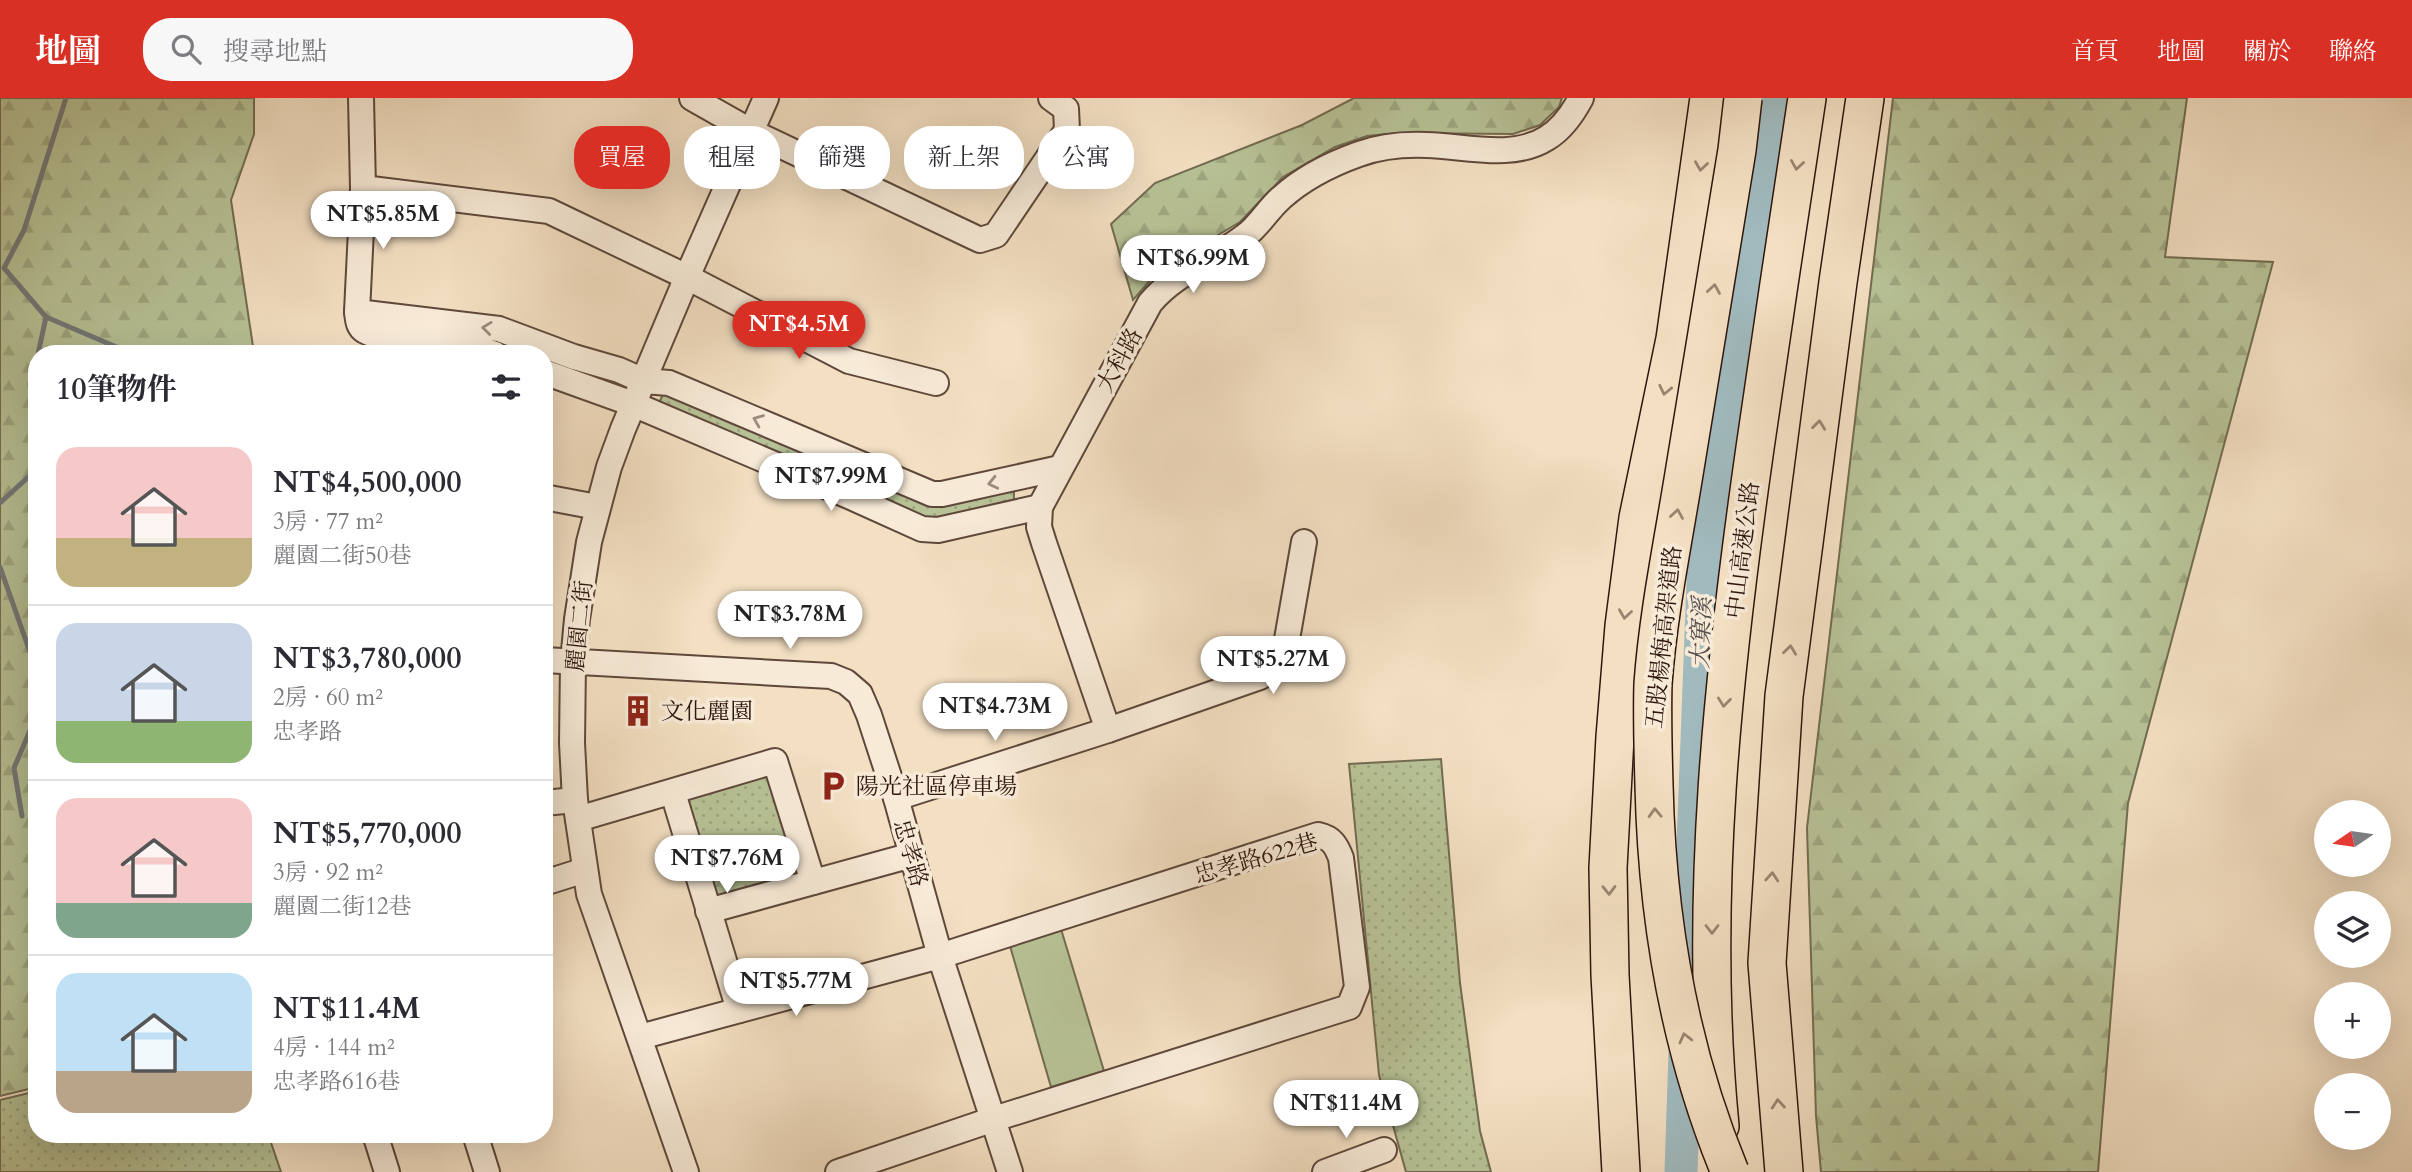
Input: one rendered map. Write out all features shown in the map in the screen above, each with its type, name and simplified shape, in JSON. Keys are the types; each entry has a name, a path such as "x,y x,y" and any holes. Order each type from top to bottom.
{"highway":[{"name":"五股楊梅高架道路","path":"1621,1172 1612,1034 1608,881 1620,668 1638,518 1675,339 1709,98"},
{"name":"五股楊梅高架道路","path":"1728,1172 1709,1121 1685,1038 1668,955 1657,862 1652,737 1654,682 1666,583 1735,164 1743,98"},
{"name":"中山高速公路","path":"1728,1172 1713,1052 1712,897 1723,710 1742,541 1807,98"},
{"path":"1784,1172 1767,963 1784,696 1865,98"}],"street":[{"path":"361,98 363,188 358,324 362,330 375,336 469,345"},
{"path":"692,98 741,126"},
{"name":"麗園二街","path":"754,126 766,98"},
{"path":"780,145 980,240 996,235 1067,130 1066,109 1051,98"},
{"name":"大科路","path":"1040,507 1150,303 1163,287 1248,234 1280,198 1306,178 1363,152 1393,146 1522,148 1546,139 1565,124 1581,98"},
{"path":"363,188 549,211 687,277 849,361 936,383"},
{"name":"麗園二街","path":"685,1172 589,894 576,810 572,743 573,662 589,542 597,507 633,404 726,189"},
{"path":"357,312 499,329 523,345"},
{"path":"561,370 619,370 644,381 669,383 924,491 942,494 1060,468"},
{"path":"561,370 922,529 938,530 1040,507 1039,527 1108,730"},
{"path":"851,497 866,465"},
{"path":"553,499 597,507"},
{"path":"896,798 1108,730 1260,677 1283,663 1304,542"},
{"name":"忠孝路","path":"553,661 831,676 846,682 860,694 896,798 940,956 1010,1172"},
{"path":"553,805 576,810 673,793 775,761 813,882"},
{"path":"673,793 739,1010"},
{"name":"忠孝路622巷","path":"940,956 1318,835 1329,837 1342,858 1357,987 1349,1007 994,1119"},
{"path":"708,911 912,855"},
{"path":"553,881 585,870"},
{"path":"640,1037 940,956"},
{"path":"843,1171 994,1119"},
{"path":"378,1143 387,1172"},
{"path":"478,1143 487,1172"},
{"path":"1325,1172 1384,1150"}],"green space":[{"path":"0,98 254,98 254,134 231,200 253,345 28,345 28,1089 0,1096"},
{"path":"1354,98 1562,98 1559,107 1540,125 1513,134 1399,133 1367,136 1335,147 1283,177 1240,222 1174,261 1153,277 1133,300 1111,224 1155,183 1302,125"},
{"path":"1893,98 2187,98 2165,257 2273,262 2128,803 2098,1172 1821,1172 1816,1116 1807,828"},
{"path":"663,394 670,394 848,468 850,476 846,482 661,409"},
{"path":"882,481 1014,489 1014,500 1008,507 939,524 870,493 871,483"},
{"path":"1441,759 1460,983 1480,1131 1491,1172 1406,1172 1379,1075 1349,764"},
{"path":"772,772 802,872 714,898 684,799"},
{"path":"1061,929 1104,1071 1051,1087 1010,946"},
{"path":"28,1093 28,1143 271,1143 281,1172 0,1172 0,1100"}],"waterway":[{"path":"40,345 46,317 4,268 24,230 66,98"},
{"name":"大窠溪","path":"1687,1002 1704,556 1773,98"},
{"path":"46,317 112,345"},
{"path":"0,503 28,477"},
{"path":"0,567 28,646"},
{"path":"22,816 14,768 28,735"},
{"name":"大窠溪","path":"1681,1172 1685,1052"}],"place":[{"name":"文化麗園","path":"638,711"},
{"name":"陽光社區停車場","path":"833,786"}]}
